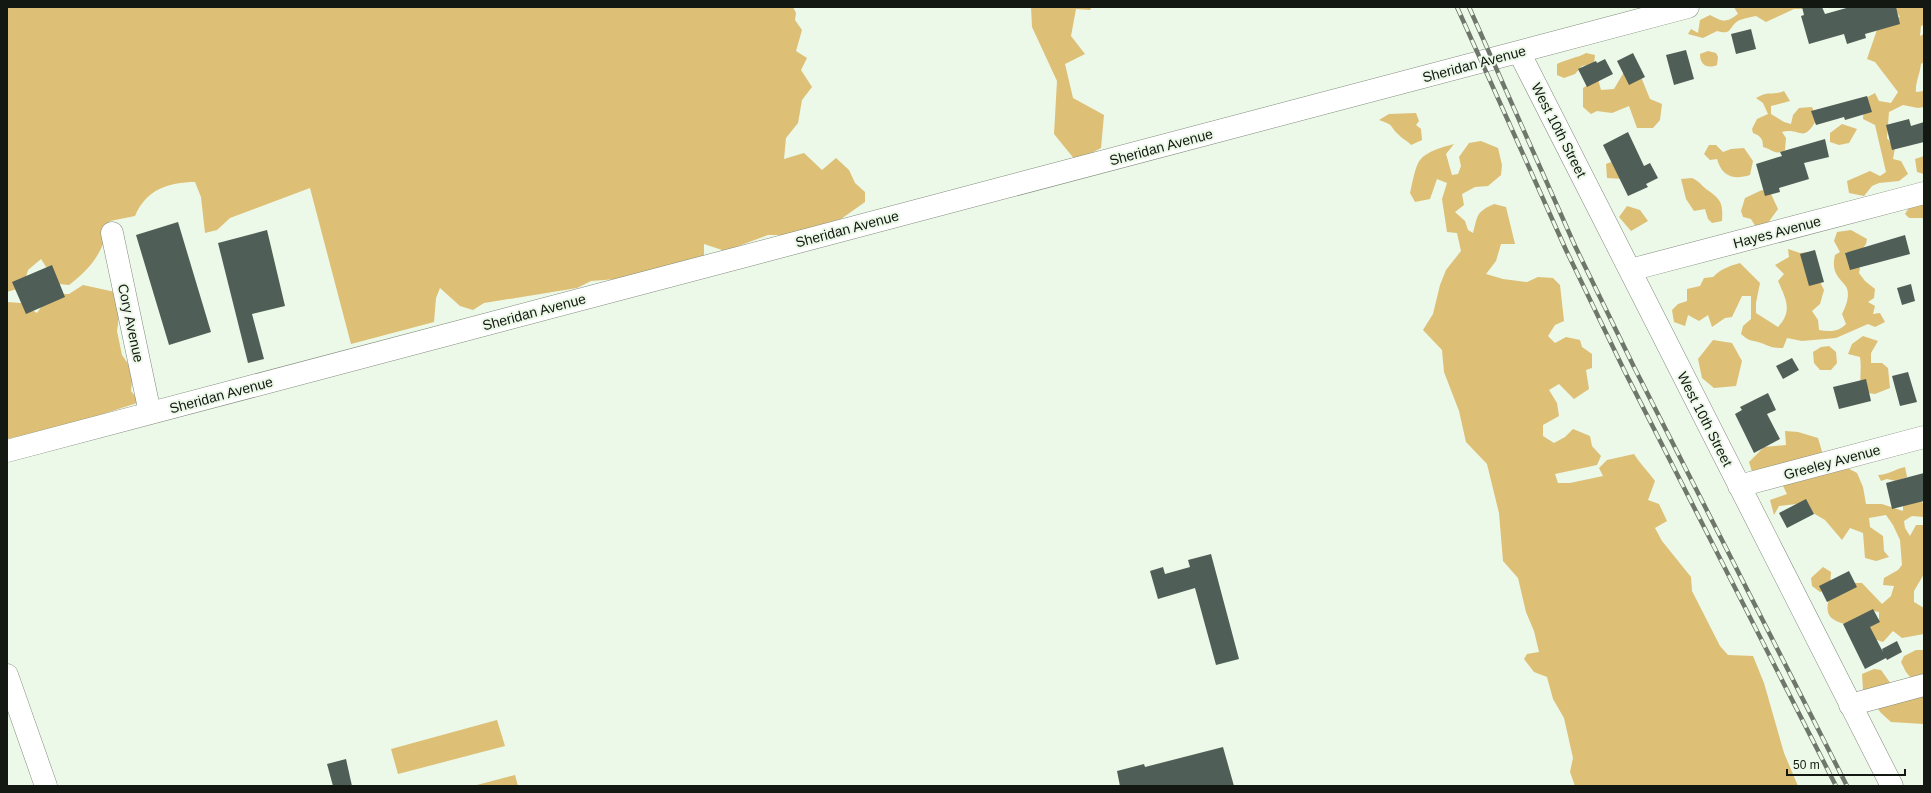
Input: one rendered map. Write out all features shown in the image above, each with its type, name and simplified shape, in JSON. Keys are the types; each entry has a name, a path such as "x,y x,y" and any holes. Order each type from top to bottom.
{"street":[{"name":"Sheridan Avenue","path":"7,451 1688,7"},
{"name":"West 10th Street","path":"1519,52 1892,786"},
{"name":"Hayes Avenue","path":"1630,270 1924,193"},
{"name":"Cory Avenue","path":"112,233 150,413"},
{"name":"Greeley Avenue","path":"1739,486 1924,438"},
{"path":"7,675 46,786"},
{"path":"1850,705 1924,685"}],"shaded area":[{"path":"7,7 793,7 796,13 795,20 802,30 796,51 807,58 801,70 812,87 802,100 798,123 786,138 784,159 804,153 822,170 836,158 849,170 855,183 865,192 865,202 841,219 788,235 768,235 725,251 704,244 704,261 616,279 591,281 577,288 484,303 473,310 460,306 440,288 436,298 434,322 351,344 310,188 230,218 217,230 205,233 201,197 195,182 185,182 159,189 145,200 135,216 110,221 101,249 96,257 85,271 69,285 50,283 52,276 41,259 28,270 23,287 7,292"},
{"path":"1031,7 1092,7 1090,10 1076,9 1071,36 1085,54 1065,64 1073,98 1104,115 1101,148 1076,161 1054,134 1057,81 1032,27"},
{"path":"1734,7 1815,7 1810,9 1794,9 1766,22 1756,16 1740,20 1736,22 1729,31 1717,31 1703,38 1688,34 1691,29 1698,33 1700,20 1710,15 1721,20 1727,20 1734,17 1738,14"},
{"path":"1893,7 1924,7 1924,25 1921,26 1920,36 1924,34 1924,62 1921,64 1916,92 1924,91 1924,107 1918,108 1903,105 1889,112 1887,138 1895,148 1893,159 1901,161 1908,174 1899,181 1879,183 1872,186 1864,196 1849,193 1847,181 1870,171 1880,176 1886,172 1875,125 1863,119 1864,99 1875,93 1879,101 1891,103 1898,92 1875,62 1867,59 1880,21 1900,17"},
{"path":"1708,51 1716,53 1718,57 1717,65 1710,67 1701,61 1700,54"},
{"path":"1586,53 1595,55 1594,64 1582,66 1575,74 1564,78 1557,75 1557,64"},
{"path":"1624,72 1641,77 1650,99 1662,104 1660,120 1653,128 1637,128 1629,106 1612,113 1597,111 1591,114 1583,107 1583,88 1598,79 1601,90 1614,89"},
{"path":"1784,91 1790,101 1771,106 1771,114 1784,122 1791,124 1793,115 1799,108 1812,107 1817,119 1812,127 1805,133 1789,131 1782,132 1786,138 1785,150 1782,152 1776,152 1763,147 1761,138 1753,133 1752,129 1757,119 1768,114 1763,103 1756,98 1764,94"},
{"path":"1416,113 1419,121 1416,125 1421,129 1422,140 1411,145 1390,125 1379,120 1389,114"},
{"path":"1842,124 1857,129 1849,143 1839,145 1830,142 1830,133"},
{"path":"1481,141 1498,148 1502,165 1501,175 1488,186 1475,187 1462,194 1464,205 1455,212 1465,221 1468,230 1473,233 1477,218 1484,209 1494,204 1506,207 1515,244 1501,244 1496,261 1486,274 1503,279 1527,282 1538,277 1553,278 1560,285 1564,321 1555,325 1548,336 1555,343 1566,337 1580,340 1582,347 1592,354 1592,368 1586,370 1589,389 1574,399 1559,384 1549,390 1557,403 1559,416 1543,425 1543,436 1554,443 1565,437 1573,429 1590,436 1592,446 1601,456 1597,465 1555,474 1558,483 1570,483 1603,476 1599,468 1607,460 1634,454 1655,481 1648,500 1659,504 1667,521 1655,528 1662,541 1691,577 1692,591 1720,646 1728,655 1753,656 1764,683 1784,753 1798,786 1575,786 1570,772 1573,758 1564,718 1553,699 1547,677 1534,672 1524,659 1527,654 1539,652 1534,631 1526,612 1518,578 1503,561 1499,513 1487,464 1466,442 1459,411 1444,372 1442,350 1423,330 1433,314 1440,285 1446,270 1461,251 1457,233 1447,232 1442,199 1447,183 1437,179 1430,199 1415,202 1410,193 1415,171 1420,160 1427,154 1454,144 1446,154 1452,175 1458,174 1461,166 1459,157 1469,143"},
{"path":"1709,145 1716,145 1723,152 1731,149 1744,148 1753,161 1750,175 1739,177 1729,176 1722,170 1717,159 1710,160 1704,154"},
{"path":"1924,156 1924,174 1917,172 1915,159"},
{"path":"1614,161 1624,179 1607,178 1606,164"},
{"path":"1692,178 1717,197 1722,207 1722,221 1712,223 1708,219 1705,209 1694,211 1686,199 1681,179"},
{"path":"1762,190 1771,194 1778,209 1765,227 1756,227 1751,219 1743,217 1741,211 1745,198"},
{"path":"1924,199 1924,218 1909,218 1905,214 1911,204"},
{"path":"1627,206 1640,210 1648,221 1631,231 1619,217"},
{"path":"1851,230 1867,239 1866,244 1860,252 1846,252 1852,262 1860,268 1859,273 1865,281 1875,289 1874,298 1868,302 1875,306 1873,314 1880,313 1885,322 1875,327 1868,324 1836,338 1802,341 1787,338 1783,348 1772,347 1750,340 1741,334 1743,326 1751,319 1751,296 1742,296 1732,317 1725,318 1712,327 1708,315 1699,321 1688,315 1685,326 1674,322 1672,310 1678,304 1687,301 1687,289 1700,286 1704,278 1713,277 1725,268 1740,263 1760,283 1756,303 1756,313 1778,327 1783,321 1787,310 1787,305 1778,281 1784,274 1775,265 1789,257 1788,249 1800,253 1810,252 1824,290 1820,304 1812,311 1818,320 1819,330 1830,331 1840,329 1846,324 1842,314 1848,291 1838,277 1834,268 1835,255 1840,252 1834,241 1837,232"},
{"path":"83,285 115,292 120,309 117,331 122,355 133,371 131,391 140,402 69,425 7,439 7,302 21,303 37,313 50,294 69,294"},
{"path":"1863,336 1878,341 1871,353 1871,363 1882,363 1888,368 1890,388 1875,394 1861,392 1860,357 1848,354 1852,344"},
{"path":"1713,340 1732,343 1742,361 1736,386 1714,388 1702,378 1698,359"},
{"path":"1829,346 1836,352 1837,363 1831,370 1820,370 1814,363 1813,352 1821,347"},
{"path":"1785,431 1798,432 1818,438 1823,455 1857,473 1863,487 1866,504 1882,504 1903,511 1903,503 1920,497 1924,506 1924,517 1912,516 1904,521 1905,528 1910,536 1916,525 1924,525 1924,574 1914,591 1914,602 1924,608 1924,634 1902,638 1893,631 1883,642 1874,639 1868,626 1879,619 1879,612 1873,611 1861,627 1839,622 1830,616 1828,603 1831,594 1826,590 1820,592 1812,586 1811,578 1823,567 1831,572 1830,587 1843,583 1862,583 1882,604 1891,596 1894,586 1883,585 1884,578 1898,570 1902,565 1900,540 1893,525 1886,515 1869,518 1870,527 1883,536 1884,551 1889,557 1876,561 1865,558 1863,533 1850,528 1842,540 1825,520 1813,513 1806,503 1779,506 1774,515 1770,500 1787,494 1782,484 1753,475 1749,462 1764,447 1786,445"},
{"path":"1905,467 1907,477 1896,481 1887,479 1881,481 1878,475 1885,474"},
{"path":"1916,650 1924,650 1924,674 1911,678 1901,662 1904,656"},
{"path":"1874,669 1881,670 1891,684 1924,691 1924,724 1891,722 1881,713 1863,690 1862,674"},
{"path":"497,720 505,746 398,774 391,749"},
{"path":"515,775 518,786 473,786"}],"building":[{"path":"1802,7 1822,7 1825,14 1850,7 1896,7 1900,24 1865,34 1866,38 1847,44 1844,34 1809,44 1801,16 1804,15"},
{"path":"1751,29 1756,49 1736,54 1731,34"},
{"path":"1686,50 1694,79 1674,85 1666,55"},
{"path":"1633,53 1645,77 1629,85 1617,61"},
{"path":"1605,59 1613,74 1587,87 1578,69 1596,61 1597,63"},
{"path":"1867,96 1872,112 1845,120 1844,117 1816,125 1811,111"},
{"path":"1909,119 1911,126 1924,122 1924,142 1892,150 1886,125"},
{"path":"1628,132 1644,166 1650,163 1658,178 1646,184 1648,187 1628,196 1603,145"},
{"path":"1825,139 1829,157 1804,163 1809,179 1779,188 1780,192 1765,196 1756,164 1782,156 1780,152"},
{"path":"178,222 211,332 169,345 136,235"},
{"path":"267,230 285,306 252,314 264,359 248,363 218,243"},
{"path":"1905,235 1910,254 1850,270 1845,253"},
{"path":"1815,250 1824,282 1809,286 1800,254"},
{"path":"52,265 65,297 26,314 12,282"},
{"path":"1911,284 1915,301 1902,305 1897,288"},
{"path":"1792,358 1799,370 1783,379 1776,366"},
{"path":"1908,372 1917,402 1900,406 1892,376"},
{"path":"1866,379 1871,401 1839,409 1833,387"},
{"path":"1768,393 1776,410 1767,414 1780,439 1754,453 1735,414 1742,410 1740,407"},
{"path":"1924,473 1924,501 1892,509 1886,483"},
{"path":"1806,499 1814,514 1787,528 1779,513"},
{"path":"1211,554 1239,659 1216,665 1195,588 1158,599 1150,571 1163,567 1165,574 1190,567 1188,560"},
{"path":"1849,571 1857,587 1827,602 1819,586"},
{"path":"1873,609 1880,622 1870,627 1883,652 1882,649 1897,641 1902,652 1887,660 1886,658 1865,669 1843,624"},
{"path":"1223,747 1234,786 1120,786 1117,771 1144,764 1145,767"},
{"path":"346,759 352,786 333,786 327,764"}],"railway":[{"path":"1457,7 1566,250 1625,372 1836,786"},
{"path":"1469,7 1575,246 1634,367 1847,786"}]}
